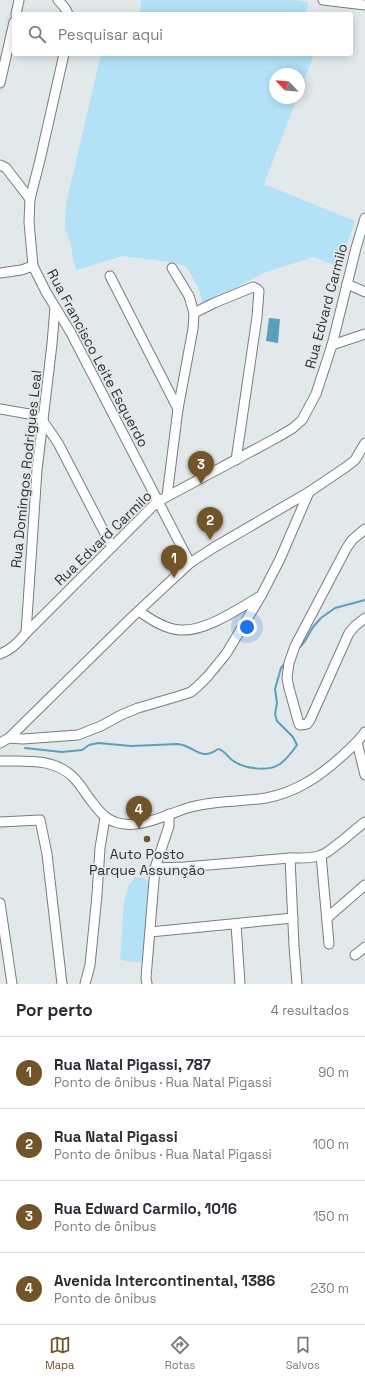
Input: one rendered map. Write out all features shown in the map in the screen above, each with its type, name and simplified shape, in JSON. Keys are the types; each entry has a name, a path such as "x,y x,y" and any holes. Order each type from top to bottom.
{"street":[{"path":"16,12 19,0"},
{"path":"58,0 67,12"},
{"path":"323,0 365,5"},
{"path":"0,83 12,31"},
{"name":"Rua Francisco Leite Esquerdo","path":"64,56 30,199 29,222 33,266 39,280 71,333 157,502 190,563"},
{"path":"0,165 6,168 30,199"},
{"name":"Rua Edvard Carmilo","path":"0,654 14,646 157,502 293,428 302,420 316,394 332,345 365,218"},
{"path":"0,273 21,270 33,266"},
{"path":"167,496 178,409 193,329 194,313 189,296 172,268"},
{"path":"110,276 178,409"},
{"path":"348,284 365,292"},
{"path":"194,313 252,287 259,291 257,317 236,460"},
{"name":"Rua Domingos Rodrigues Leal","path":"26,633 37,470 55,308"},
{"path":"332,345 365,334"},
{"path":"0,409 29,414 36,416 43,421 58,443 112,547"},
{"path":"0,742 9,738 190,563 231,537 309,492 346,467 355,460 365,443"},
{"path":"9,738 23,739 78,735 101,726 128,712 191,692 204,681 226,654 261,596 283,553 309,492"},
{"path":"365,529 352,540 346,549 288,662 287,678 298,723 300,725 304,725 310,720 349,633 365,618"},
{"path":"139,611 160,624 180,630 188,630 199,628 261,596"},
{"path":"0,761 33,761 51,764 62,769 74,778 105,818 116,823 136,824 192,806 266,798 296,789 318,776 357,742 365,733"},
{"path":"357,742 365,775"},
{"path":"147,984 146,978 155,868 169,826 169,814"},
{"path":"85,984 90,965 100,848 105,818"},
{"path":"0,822 40,820 47,854 62,984"},
{"path":"155,868 185,867 321,855 365,822"},
{"path":"321,855 329,944"},
{"path":"290,858 297,984"},
{"path":"327,918 365,885"},
{"path":"0,903 12,984"},
{"path":"150,932 293,918"},
{"path":"236,924 240,984"},
{"path":"355,955 365,947"}],"shaded area":[{"path":"141,0 293,0 308,2 306,12 140,12"},
{"path":"101,56 313,56 305,77 305,68 269,68 269,104 295,104 264,184 355,221 339,267 314,257 266,272 203,304 199,289 186,266 170,262 122,256 77,270 73,262 71,244 65,229 66,204"},
{"path":"269,318 280,319 278,343 266,341"},
{"path":"135,877 144,878 149,882 146,911 144,963 120,960 124,901 129,885"}],"waterway":[{"path":"300,647 313,627 321,618 335,608 365,600"},
{"path":"25,748 62,752 82,750 89,745 98,743 131,746 178,744 189,747 202,754 212,753 218,749 224,752 232,760 243,766 263,769 269,768 280,764 285,760 297,745 293,737 277,721 275,714 277,703 275,689 281,668 286,662"}],"place":[{"name":"Rua Edward Carmilo, 1016","path":"201,484"},
{"name":"Rua Natal Pigassi","path":"210,540"},
{"name":"Rua Natal Pigassi, 787","path":"174,578"},
{"name":"Avenida Intercontinental, 1386","path":"139,829"},
{"name":"Auto Posto Parque Assunção","path":"147,839"}]}
